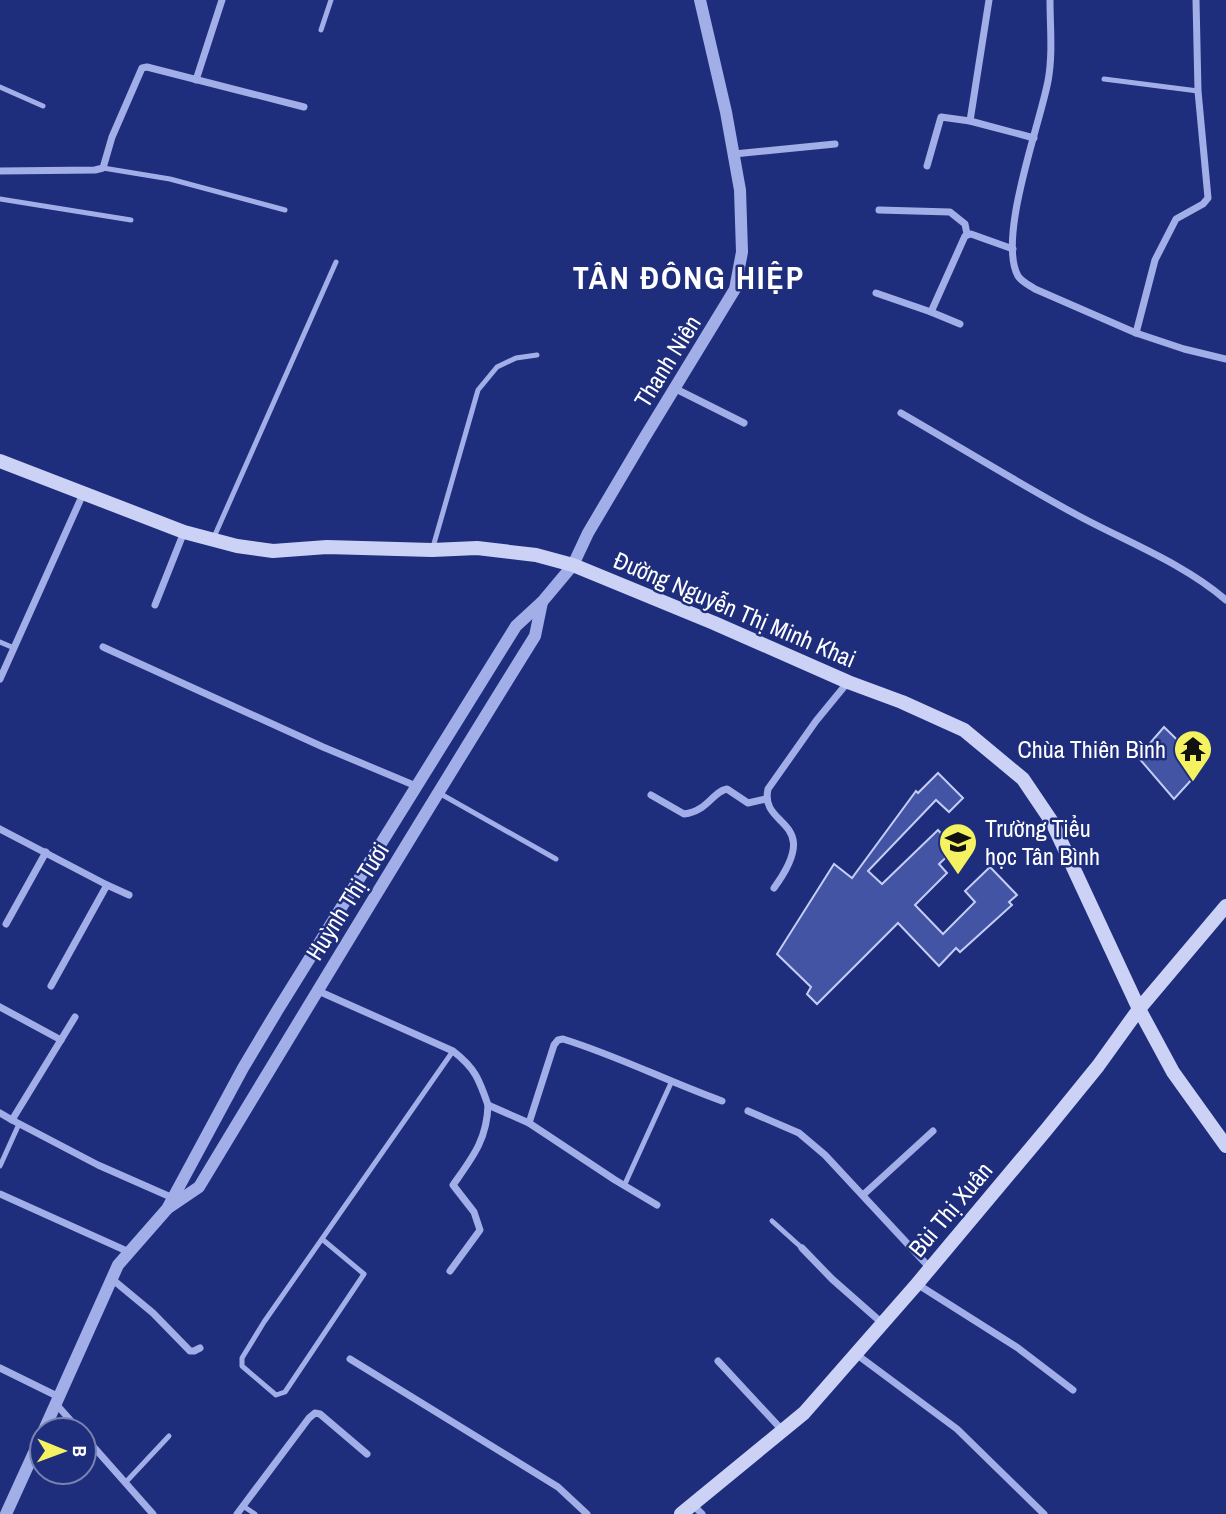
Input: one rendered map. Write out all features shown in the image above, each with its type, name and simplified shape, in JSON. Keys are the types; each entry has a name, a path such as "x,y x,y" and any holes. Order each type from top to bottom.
{"main road":[{"name":"Đường Nguyễn Thị Minh Khai","path":"0,461 184,532 212,540 273,551 327,547 432,550 477,548 536,555 573,565 964,730 1023,779 1052,822 1139,1009 1173,1072 1226,1146"},
{"name":"Bùi Thị Xuân","path":"692,1511 804,1413 917,1284 1098,1066 1139,1009 1226,906"}],"street":[{"path":"196,79 222,0"},
{"name":"Thanh Niên","path":"573,565 588,533 735,289 739,273 743,218 734,154 700,0"},
{"path":"970,121 989,0"},
{"path":"1050,0 1051,59 1017,206 1013,249 1015,269 1020,279 1035,289 1136,333 1226,359"},
{"path":"1136,333 1152,268 1175,219 1203,204 1208,198 1199,91 1196,0"},
{"path":"0,171 103,168 108,159 112,138 142,68 304,107"},
{"path":"927,166 941,117 970,121 1034,138"},
{"path":"734,154 835,144"},
{"path":"879,210 950,212 965,224 967,234 931,312"},
{"path":"967,234 1013,249"},
{"path":"876,293 960,324"},
{"path":"674,388 744,423"},
{"path":"901,413 1076,515 1162,559 1213,589 1226,600"},
{"path":"0,679 83,494"},
{"path":"155,606 184,532"},
{"name":"Huỳnh Thị Tươi","path":"50,1416 118,1265 170,1203 243,1068 516,626 542,602 573,565"},
{"name":"Huỳnh Thị Tươi","path":"170,1203 198,1187 316,990 387,880 535,636 542,602"},
{"path":"103,647 323,747 416,786"},
{"path":"774,888 789,868 794,841 790,829 770,808 766,799 768,789 848,682"},
{"path":"465,709 483,719"},
{"path":"651,795 684,814 695,813 720,790 727,789 748,803 766,799"},
{"path":"0,829 129,895"},
{"path":"6,925 46,852"},
{"path":"51,986 107,885"},
{"path":"316,990 453,1051 472,1067 479,1078 488,1105 488,1124 481,1143 453,1185 474,1212 480,1230 450,1271"},
{"path":"0,1007 61,1040"},
{"path":"16,1122 75,1017"},
{"path":"529,1123 554,1045 563,1039 722,1101"},
{"path":"488,1105 529,1123 657,1205"},
{"path":"748,1111 799,1133 825,1155 930,1268"},
{"path":"0,1113 170,1203"},
{"path":"863,1195 933,1130"},
{"path":"0,1194 129,1252"},
{"path":"802,1248 882,1324"},
{"path":"112,1279 153,1313 190,1351 200,1348"},
{"path":"917,1284 1018,1348 1073,1390"},
{"path":"856,1354 957,1429 1044,1514"},
{"path":"350,1359 558,1487 587,1514"},
{"path":"718,1361 783,1430"},
{"path":"0,1367 57,1400 69,1416"},
{"path":"237,1514 315,1413 320,1414 367,1454"},
{"path":"98,1452 153,1514"},
{"path":"6,1514 28,1466"}],"lane":[{"path":"321,30 331,0"},
{"path":"1104,79 1199,91"},
{"path":"0,87 43,106"},
{"path":"103,168 170,179 285,210"},
{"path":"0,199 131,220"},
{"path":"212,540 336,262"},
{"path":"432,550 478,390 497,367 516,358 537,355"},
{"path":"0,642 14,648"},
{"path":"439,793 556,859"},
{"path":"321,1239 363,1274 285,1392 276,1395 242,1366 242,1358 321,1239 453,1051"},
{"path":"624,1186 671,1083"},
{"path":"0,1166 16,1122"},
{"path":"772,1220 802,1248"},
{"path":"125,1483 169,1436"},
{"path":"243,1506 255,1514"}],"building":[{"path":"1164,727 1204,766 1174,799 1138,757"},
{"path":"938,773 963,798 949,812 936,800 868,871 882,884 938,830 955,849 939,864 947,873 915,905 943,934 975,902 965,891 990,867 1017,895 1009,902 1012,905 960,952 956,948 939,966 898,923 817,1004 807,994 811,987 777,954 834,864 852,878 916,791 918,793"}],"place":[{"name":"Chùa Thiên Bình","path":"1193,783"},
{"name":"Trường Tiểu học Tân Bình","path":"958,876"}],"district":[{"name":"TÂN ĐÔNG HIỆP","path":"689,277"}]}
